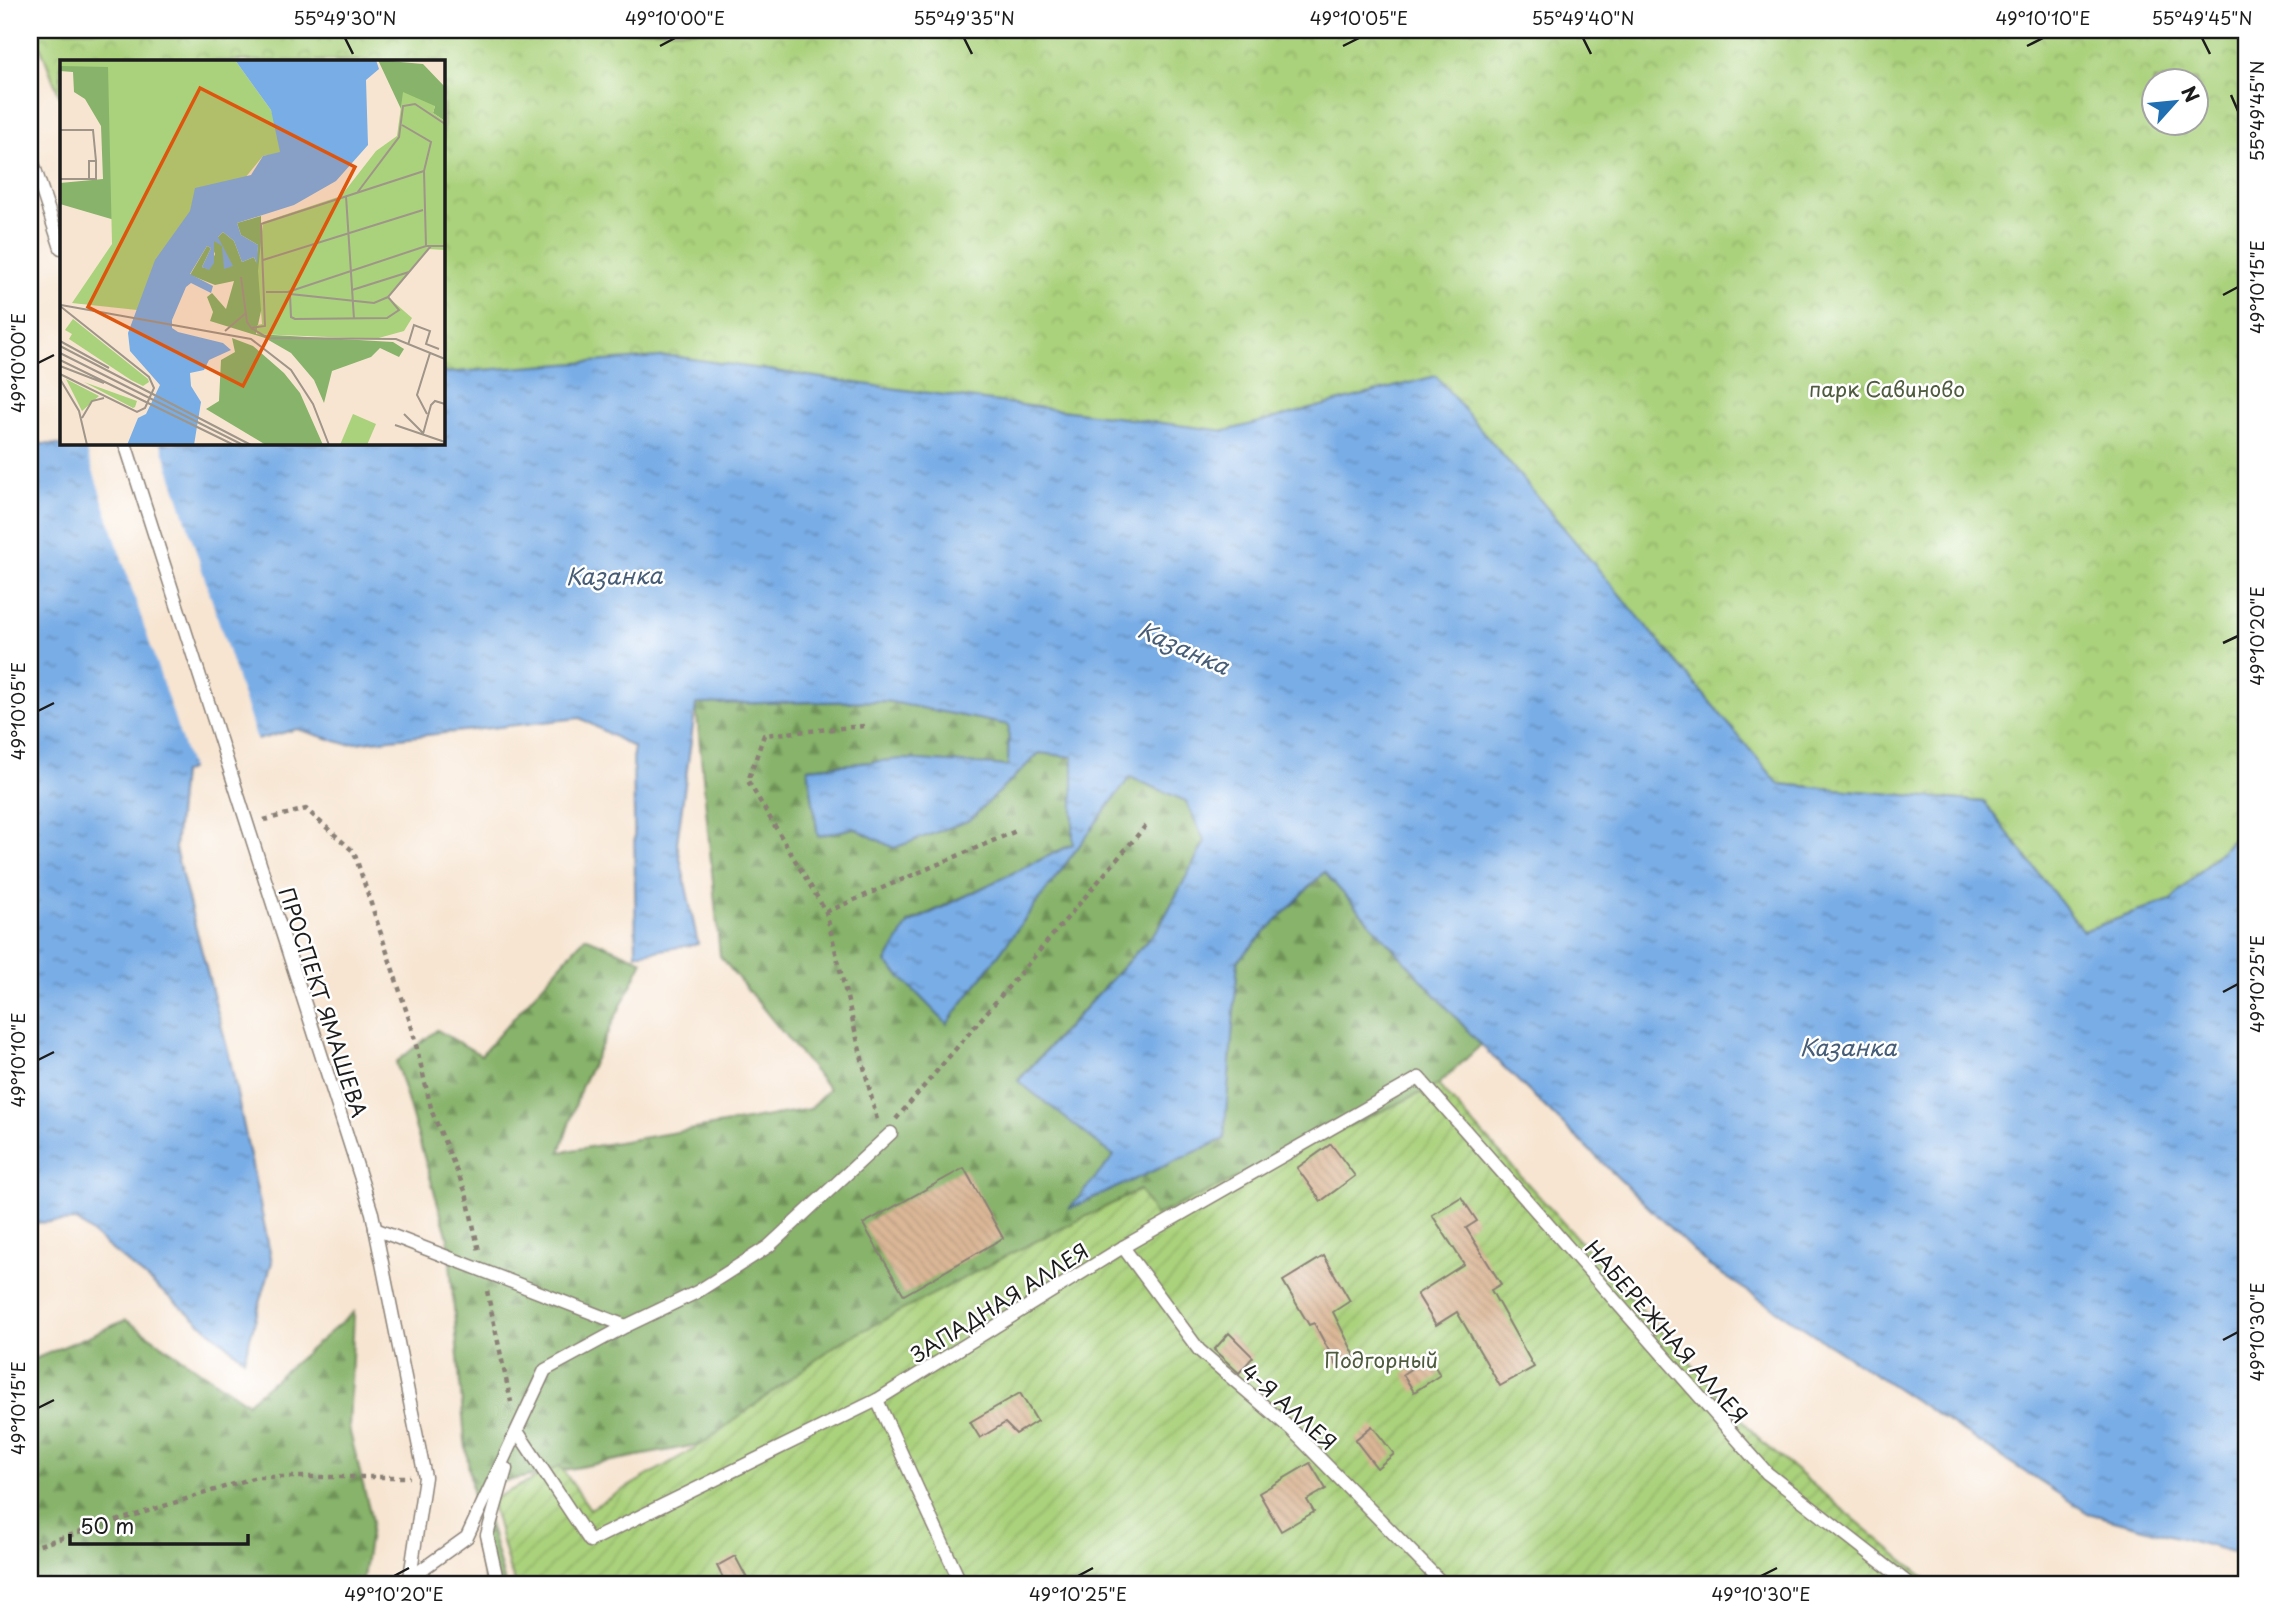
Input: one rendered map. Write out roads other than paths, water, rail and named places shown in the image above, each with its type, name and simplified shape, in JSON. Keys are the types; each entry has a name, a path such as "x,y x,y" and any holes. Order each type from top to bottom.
{"lane":[{"path":"30,154 60,245"},
{"name":"ПРОСПЕКТ ЯМАШЕВА","path":"125,444 372,1213 425,1477 410,1581"},
{"name":"ЗАПАДНАЯ АЛЛЕЯ","path":"517,1431 590,1541 877,1400 1123,1247 1419,1079"},
{"name":"НАБЕРЕЖНАЯ АЛЛЕЯ","path":"1419,1079 1767,1473 1909,1584"},
{"path":"410,1581 467,1537 545,1370 626,1326 697,1292 769,1246 887,1132"},
{"path":"375,1229 626,1326"},
{"name":"4-Я АЛЛЕЯ","path":"1123,1247 1199,1350 1293,1430 1443,1584"},
{"path":"877,1400 961,1584"},
{"path":"498,1584 487,1535 517,1431"}],"water":[{"name":"Казанка","path":"672,356 898,389 1225,431 1436,376 1779,784 1984,802 2083,931 2171,900 2247,825 2247,1556 2088,1513 1709,1266 1481,1045 1324,872 1238,960 1224,1139 1069,1209 1114,1156 1018,1081 1158,929 1205,842 1186,801 1130,777 947,1024 886,962 908,924 1073,844 1073,757 1039,753 970,820 894,848 854,828 818,836 808,768 903,759 1008,766 1009,725 886,701 696,704 677,843 698,944 636,954 633,747 580,718 346,744 297,729 249,742 182,773 175,849 229,1055 272,1262 244,1359 77,1221 30,1223 30,443 75,446 444,444 444,373"}],"park label":[{"name":"парк Савиново","path":"1887,388"},
{"name":"Подгорный","path":"1381,1359"}]}
